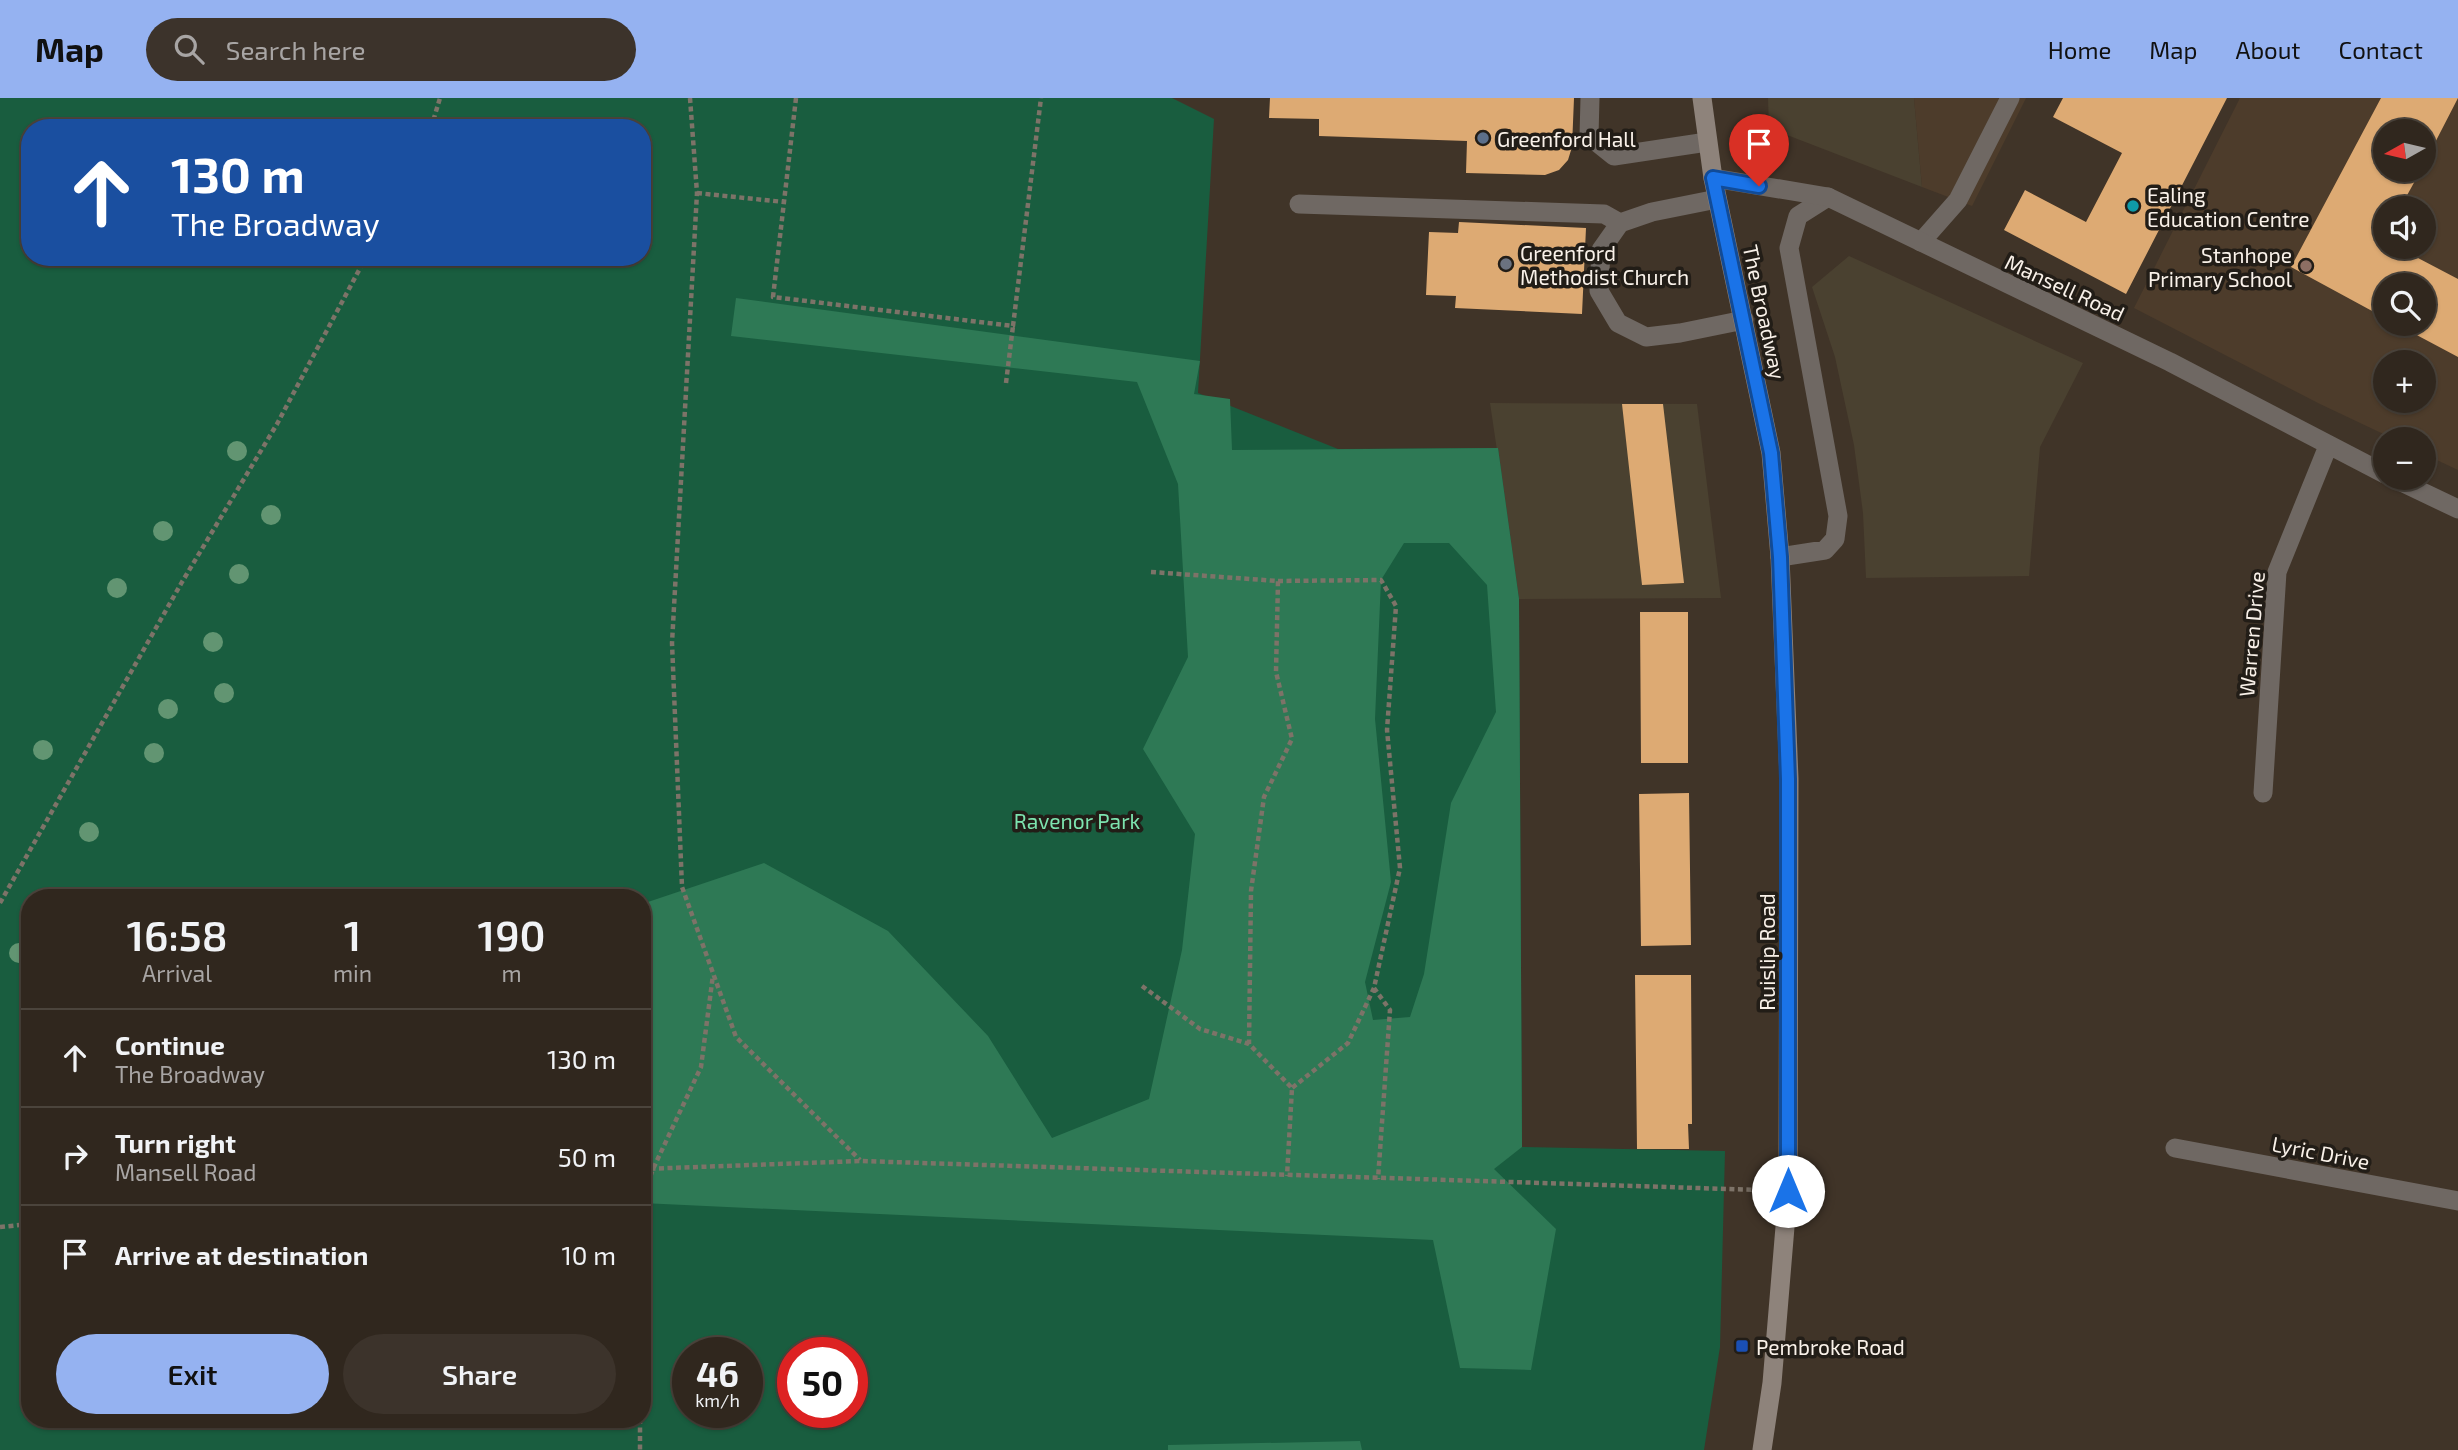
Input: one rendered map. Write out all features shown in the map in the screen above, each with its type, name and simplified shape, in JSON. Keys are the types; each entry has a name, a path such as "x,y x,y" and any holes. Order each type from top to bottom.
{"main road":[{"name":"The Broadway","path":"1702,98 1717,199 1771,453"},
{"name":"Ruislip Road","path":"1762,1450 1772,1383 1788,1191 1788,779 1780,557 1771,453"}],"street":[{"path":"1590,98 1590,136 1614,156 1707,142"},
{"path":"1921,242 1958,200 2010,98"},
{"name":"Mansell Road","path":"1713,178 1828,197 2170,362 2373,468"},
{"path":"1780,557 1825,550 1835,539 1838,516 1789,248 1798,216 1828,197"},
{"path":"1717,199 1652,212 1620,222 1601,250 1599,291 1618,323 1646,337 1744,320"},
{"path":"1299,204 1604,214 1620,222"},
{"name":"Warren Drive","path":"2263,793 2277,572 2328,446"},
{"path":"2418,490 2458,509"},
{"name":"Lyric Drive","path":"2175,1148 2458,1201"}],"path":[{"path":"434,119 440,98"},
{"path":"690,98 697,193 672,643 682,887 736,1037 861,1161"},
{"path":"796,98 773,298 1013,326"},
{"path":"1006,383 1041,98"},
{"path":"697,193 784,202"},
{"path":"0,903 182,582 277,424 361,266"},
{"path":"1151,572 1278,582 1381,580 1396,606 1387,730 1400,868 1374,988 1348,1043 1292,1088"},
{"path":"1250,1044 1251,891 1262,810 1264,797 1292,739 1276,673 1278,582"},
{"path":"651,1175 701,1067 713,974"},
{"path":"1142,986 1200,1029 1250,1044 1292,1088 1287,1176"},
{"path":"1374,988 1390,1010 1378,1179"},
{"path":"653,1169 861,1161 1788,1191"},
{"path":"0,1227 21,1225"},
{"path":"640,1428 640,1450"}],"shaded area":[{"path":"1768,98 1914,98 1922,187 1769,128"},
{"path":"1914,98 2026,98 1972,206 1922,187"},
{"name":"Stanhope Primary School","path":"2240,98 2458,98 2458,470 2436,460 2436,427 2373,429 2134,308"},
{"path":"1849,256 2083,363 2040,447 2029,576 1866,578 1863,513 1854,445 1835,357 1812,287"},
{"path":"1490,403 1697,404 1721,598 1519,599"}],"green space":[{"name":"Ravenor Park","path":"0,98 1172,98 1214,119 1198,393 1338,449 1498,448 1519,599 1522,1147 1725,1151 1720,1347 1704,1450 0,1450"},
{"path":"736,298 1200,361 1194,394 1230,399 1232,450 1498,448 1519,599 1522,1147 1494,1169 1556,1229 1531,1370 1460,1368 1433,1240 651,1203 651,901 764,863 888,931 988,1036 1052,1138 1149,1099 1182,950 1195,834 1143,749 1188,657 1178,484 1137,382 731,336","holes":["1404,543 1449,543 1487,585 1496,712 1451,803 1424,974 1410,1017 1373,1020 1365,982 1391,882 1375,719 1381,580"]},
{"path":"1360,1441 1362,1450 1168,1450 1168,1445"}],"building":[{"name":"Greenford Hall","path":"1270,98 1574,98 1572,147 1568,160 1559,170 1545,175 1466,173 1467,141 1319,136 1319,119 1269,118"},
{"name":"Ealing Education Centre","path":"2063,98 2227,98 2126,294 2004,230 2025,190 2086,222 2122,153 2053,117"},
{"path":"2381,98 2458,98 2436,141 2436,119 2373,119 2373,182 2414,182 2407,196 2373,196 2373,259 2420,259 2458,279 2458,357 2419,336 2436,336 2436,273 2373,273 2373,311 2291,267"},
{"name":"Greenford Methodist Church","path":"1459,222 1586,228 1582,314 1455,308 1456,296 1426,295 1429,232 1458,233"},
{"path":"1622,404 1663,404 1684,583 1642,585"},
{"path":"1640,612 1688,612 1688,763 1641,763"},
{"path":"1689,793 1691,945 1641,946 1639,794"},
{"path":"1635,975 1691,975 1692,1124 1688,1124 1689,1149 1637,1149"}],"place":[{"name":"Greenford Hall","path":"1483,138"},
{"name":"Ealing Education Centre","path":"2133,206"},
{"name":"Greenford Methodist Church","path":"1506,264"},
{"name":"Stanhope Primary School","path":"2306,266"},
{"name":"Pembroke Road","path":"1742,1346"}],"route":[{"path":"1759,186 1713,178 1771,453 1780,557 1788,779 1788,1191"}]}
